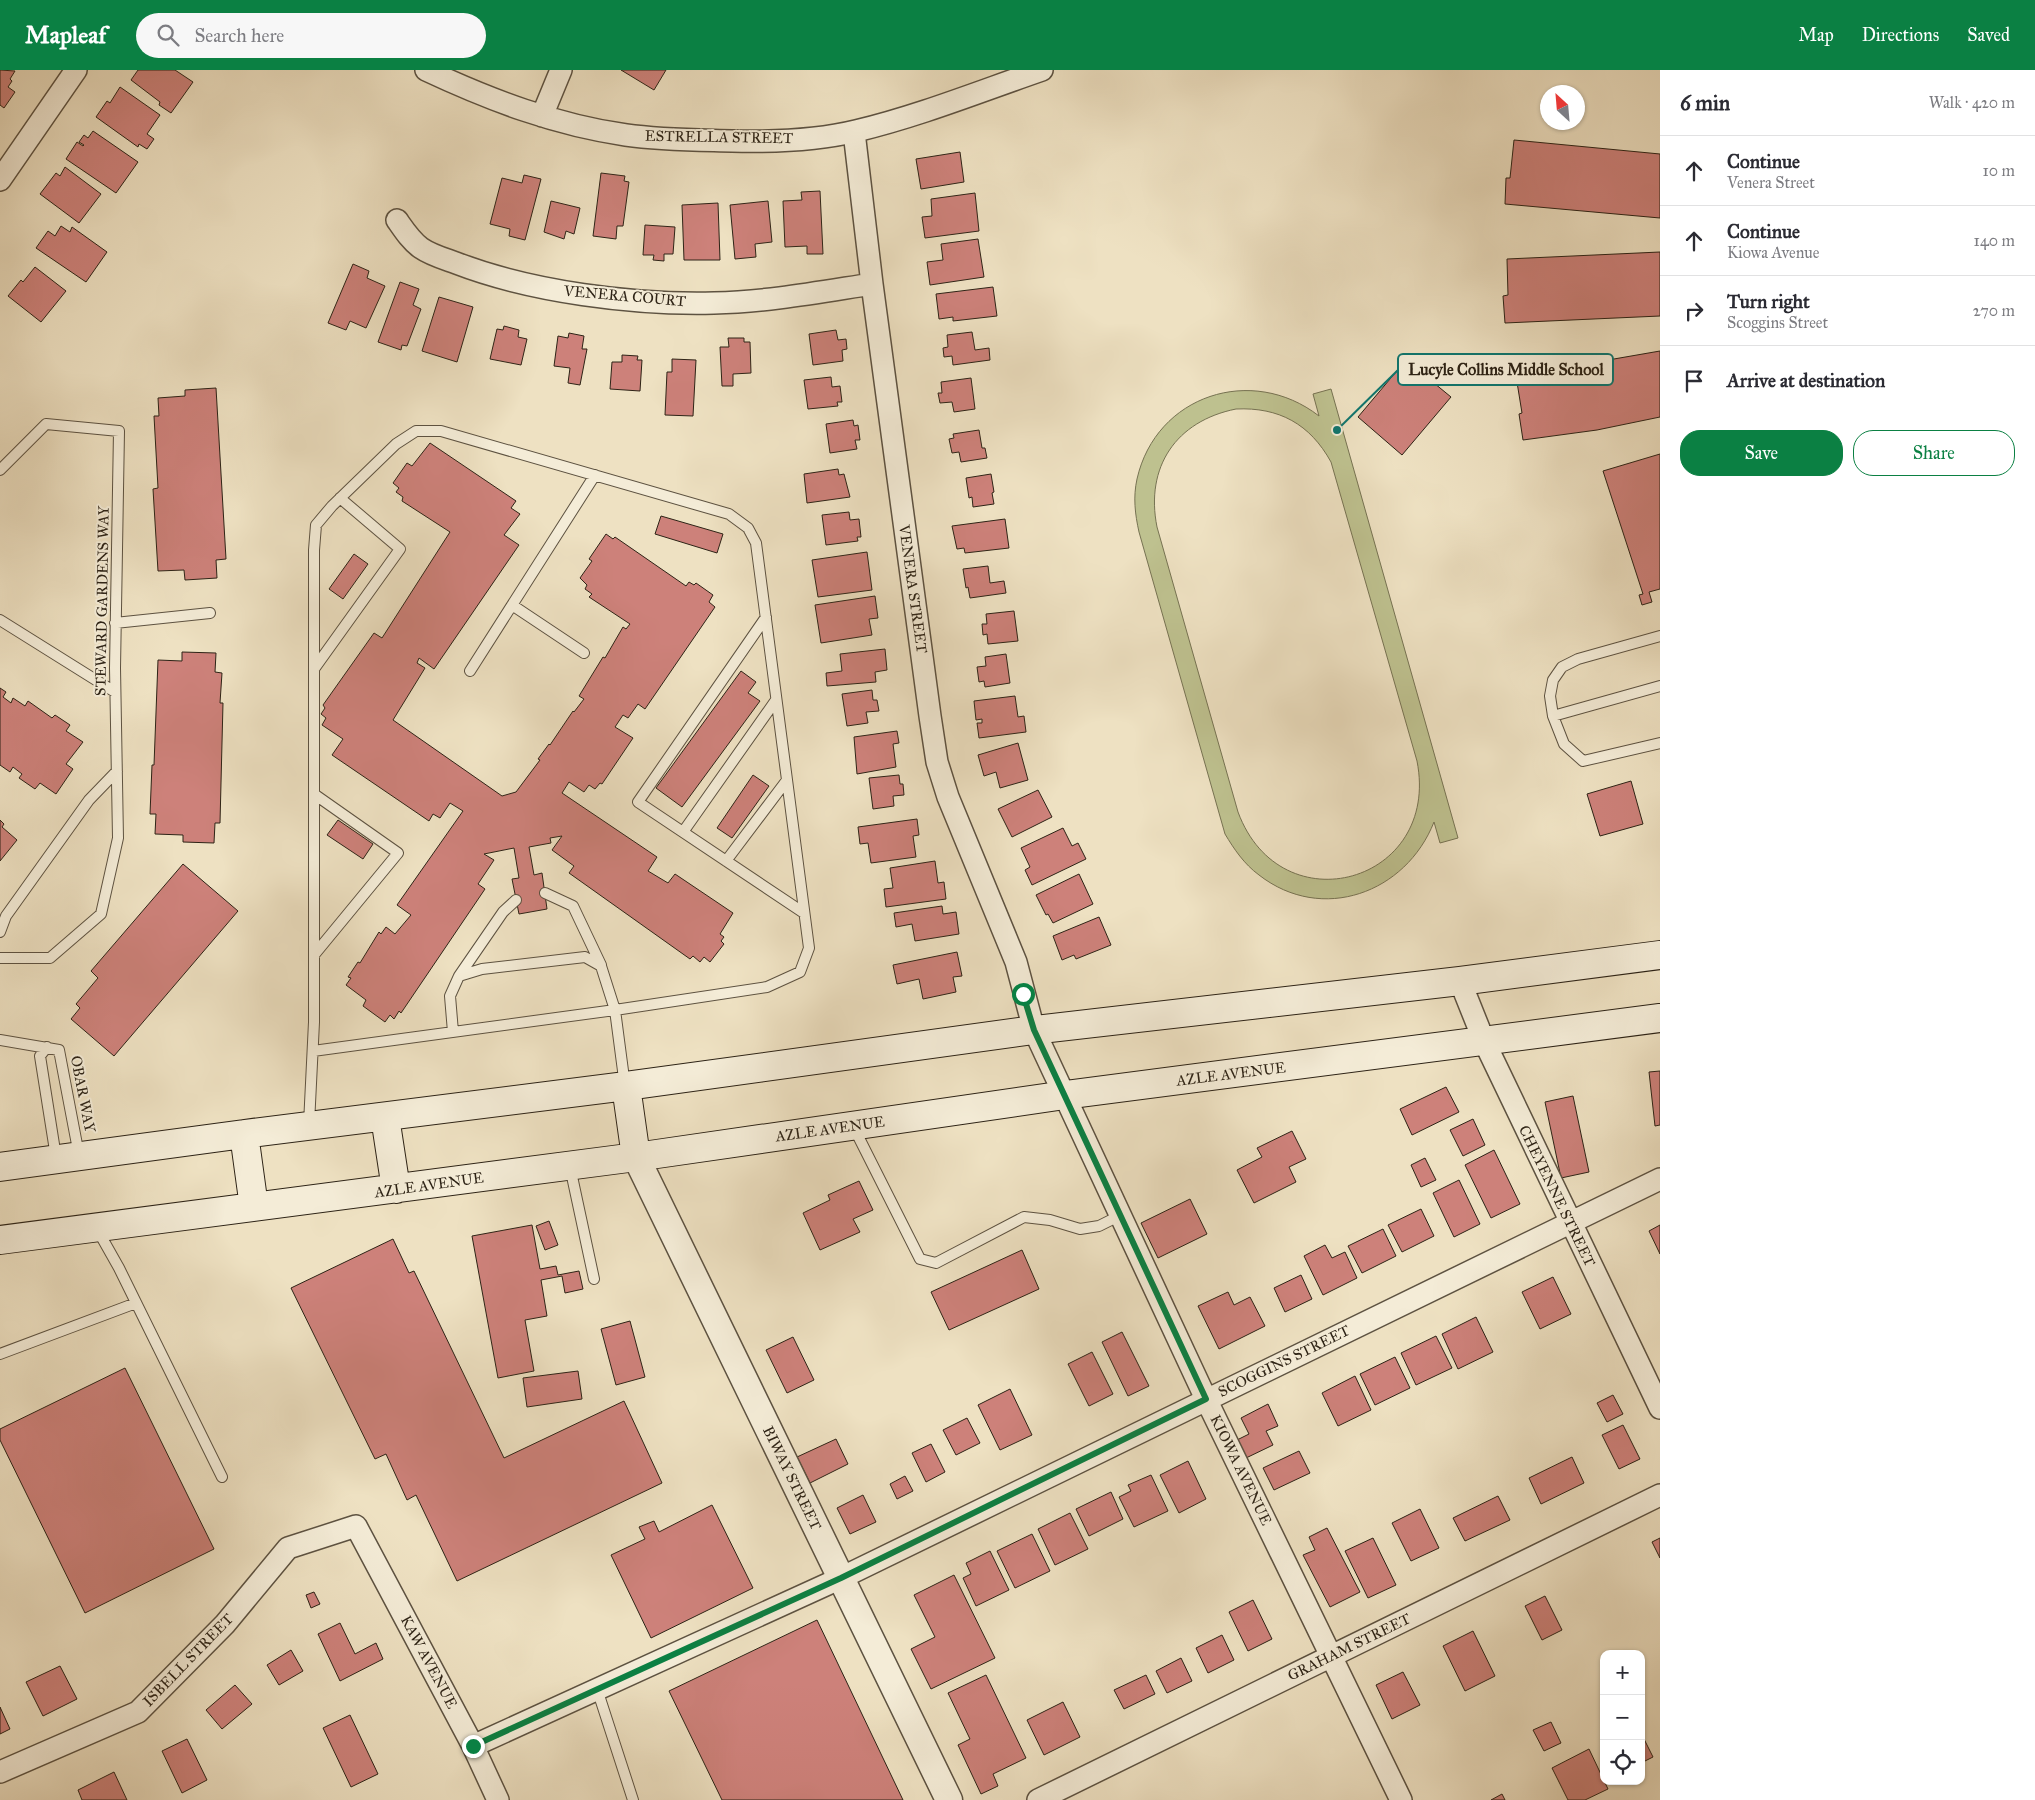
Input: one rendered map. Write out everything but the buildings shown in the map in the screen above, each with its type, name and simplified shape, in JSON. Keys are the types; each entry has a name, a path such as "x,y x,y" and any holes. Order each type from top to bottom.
{"main road":[{"path":"0,1167 626,1086 1034,1030 1460,981 1660,955"},
{"name":"AZLE AVENUE","path":"0,1240 95,1226 570,1166 1065,1095 1660,1018"},
{"path":"626,1086 636,1157"},
{"path":"385,1117 396,1189"},
{"path":"244,1134 254,1207"}],"street":[{"path":"0,180 76,70"},
{"name":"ESTRELLA STREET","path":"426,70 469,90 542,116 626,135 780,142 854,132 1042,70"},
{"path":"542,116 561,70"},
{"name":"VENERA STREET","path":"854,132 872,284 937,762 948,797 1016,962 1034,1030"},
{"name":"VENERA COURT","path":"397,220 412,240 423,249 440,257 477,271 556,290 647,302 714,303 779,298 872,284"},
{"name":"CHEYENNE STREET","path":"1460,981 1484,1041 1660,1408"},
{"name":"KIOWA AVENUE","path":"1034,1030 1206,1399 1401,1800"},
{"name":"BIWAY STREET","path":"636,1157 949,1800"},
{"name":"SCOGGINS STREET","path":"473,1746 841,1578 1660,1179"},
{"name":"GRAHAM STREET","path":"1038,1800 1660,1494"},
{"name":"KAW AVENUE","path":"356,1526 473,1746 498,1800"},
{"name":"ISBELL STREET","path":"0,1772 138,1712 225,1624 288,1548 356,1526"}],"lane":[{"name":"STEWARD GARDENS WAY","path":"0,470 46,424 119,431 115,692 118,838 101,914 50,958 0,958"},
{"path":"309,1126 313,1051 314,550 316,525 340,498 396,444 416,431 441,431 729,514 748,528 756,544 804,913 808,948 800,972 767,987 615,1010 313,1051"},
{"path":"470,671 594,476"},
{"path":"314,669 400,549 340,498"},
{"path":"512,605 584,654"},
{"path":"116,623 210,613"},
{"path":"766,618 638,802 804,913"},
{"path":"0,620 115,692"},
{"path":"1660,636 1578,659 1562,667 1553,680 1550,696 1553,716 1564,744 1583,761 1660,743"},
{"path":"1553,716 1660,686"},
{"path":"683,832 776,700"},
{"path":"0,932 6,916 89,800 116,771"},
{"path":"726,861 787,780"},
{"path":"314,794 398,853 314,955"},
{"path":"544,893 573,906 601,966 615,1010 626,1086"},
{"path":"453,1032 450,996 459,976 502,912 516,900"},
{"path":"459,976 482,969 585,957 601,966"},
{"name":"OBAR WAY","path":"0,1040 59,1050 68,1158"},
{"name":"OBAR WAY","path":"47,1047 40,1056 68,1158"},
{"path":"853,1125 920,1259 936,1263 1024,1217 1050,1220 1080,1229 1099,1226 1121,1216"},
{"path":"570,1166 594,1278"},
{"path":"95,1226 136,1303 222,1477"},
{"path":"0,1354 136,1303"},
{"path":"597,1690 632,1800"}],"green space":[{"path":"1331,389 1458,838 1440,843 1434,822 1421,847 1404,867 1383,883 1360,894 1335,898 1309,897 1283,890 1259,875 1249,866 1225,834 1139,532 1135,506 1137,479 1148,450 1164,426 1185,408 1210,396 1237,391 1265,392 1293,400 1319,416 1313,394","holes":["1236,409 1266,411 1292,420 1313,437 1331,462 1417,761 1418,803 1405,837 1382,861 1353,876 1320,879 1287,870 1259,848 1238,812 1157,527 1154,505 1156,485 1161,466 1181,436 1197,424 1215,415"]}],"place":[{"name":"Lucyle Collins Middle School","path":"1337,430"}],"route":[{"path":"473,1746 841,1578 1206,1399 1034,1030 1023,994"}]}
